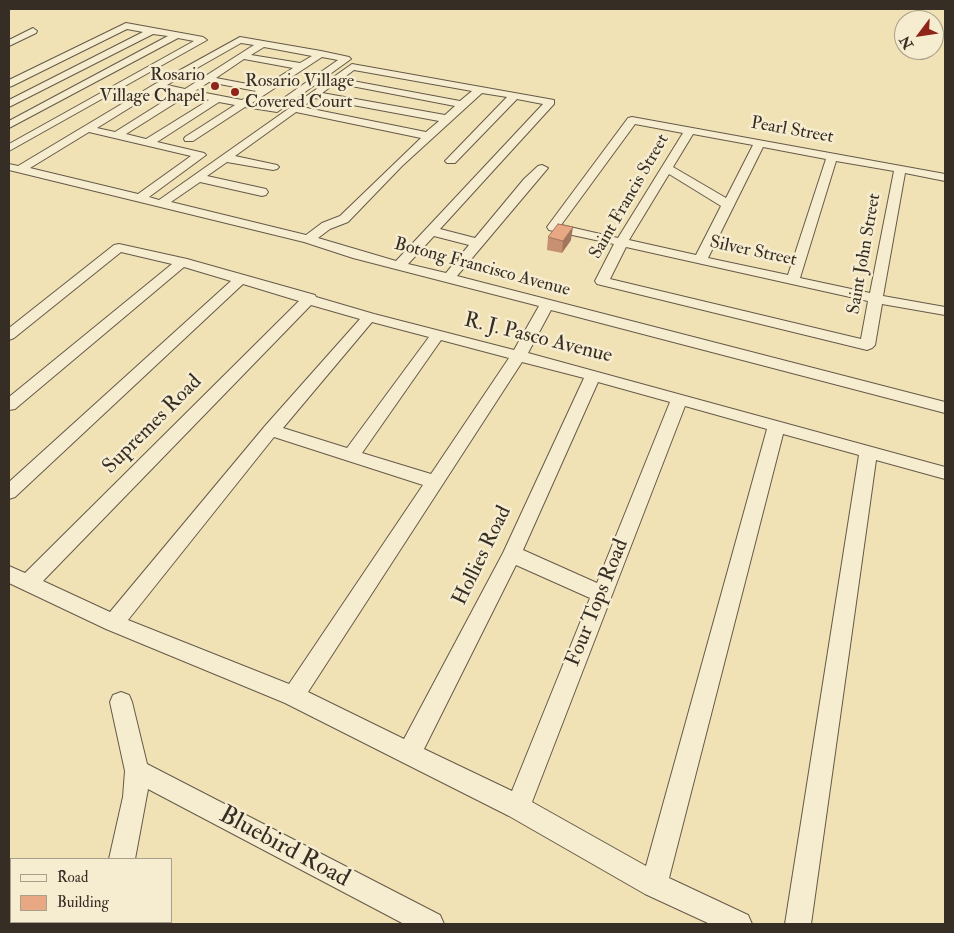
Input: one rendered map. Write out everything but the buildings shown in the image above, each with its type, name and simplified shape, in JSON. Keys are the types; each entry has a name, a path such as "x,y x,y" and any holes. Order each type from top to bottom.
{"street":[{"path":"9,84 126,26 203,40 9,148"},
{"path":"9,42 33,31"},
{"path":"9,104 152,31"},
{"path":"9,125 177,35"},
{"path":"14,169 89,129 158,86 240,40 346,59 272,110 158,86"},
{"path":"118,135 262,44"},
{"path":"189,139 321,54"},
{"path":"242,56 301,66"},
{"path":"161,204 352,67 550,102 400,265"},
{"path":"208,79 265,90"},
{"path":"334,80 463,104"},
{"path":"308,239 326,226 344,219 398,164 478,90"},
{"path":"314,95 447,119"},
{"path":"451,161 514,96"},
{"path":"149,142 217,99"},
{"path":"296,109 429,136"},
{"name":"Pearl Street","path":"552,227 632,120 945,178"},
{"path":"89,129 200,155 139,199"},
{"name":"Saint Francis Street","path":"690,130 621,242 602,281 868,346"},
{"path":"700,260 760,143"},
{"path":"793,280 832,156"},
{"path":"225,158 273,167"},
{"path":"666,167 728,206"},
{"path":"448,278 528,182 542,168"},
{"name":"Botong Francisco Avenue","path":"14,169 308,239 448,278 945,407"},
{"name":"Saint John Street","path":"868,346 900,169"},
{"path":"9,181 39,175"},
{"path":"198,178 262,192"},
{"name":"Silver Street","path":"552,227 876,299 945,311"},
{"path":"431,231 477,243"},
{"name":"R. J. Pasco Avenue","path":"9,335 120,248 182,262 437,336 519,355 945,473"},
{"path":"9,405 182,262"},
{"path":"9,492 240,280"},
{"name":"Supremes Road","path":"18,579 310,298"},
{"path":"293,696 519,355 547,304"},
{"path":"113,622 272,430 369,317"},
{"path":"351,455 437,336"},
{"name":"Hollies Road","path":"409,754 512,554 593,375"},
{"name":"Four Tops Road","path":"518,807 679,400"},
{"path":"654,884 776,427"},
{"path":"272,430 434,482"},
{"path":"798,924 868,452"},
{"path":"512,554 602,594"},
{"path":"18,579 113,622 293,696 518,807 654,884 739,924"},
{"path":"121,702 137,771 135,797 122,858"},
{"name":"Bluebird Road","path":"137,771 431,924"}],"place":[{"name":"Rosario Village Chapel","path":"215,86"},
{"name":"Rosario Village Covered Court","path":"235,92"}]}
